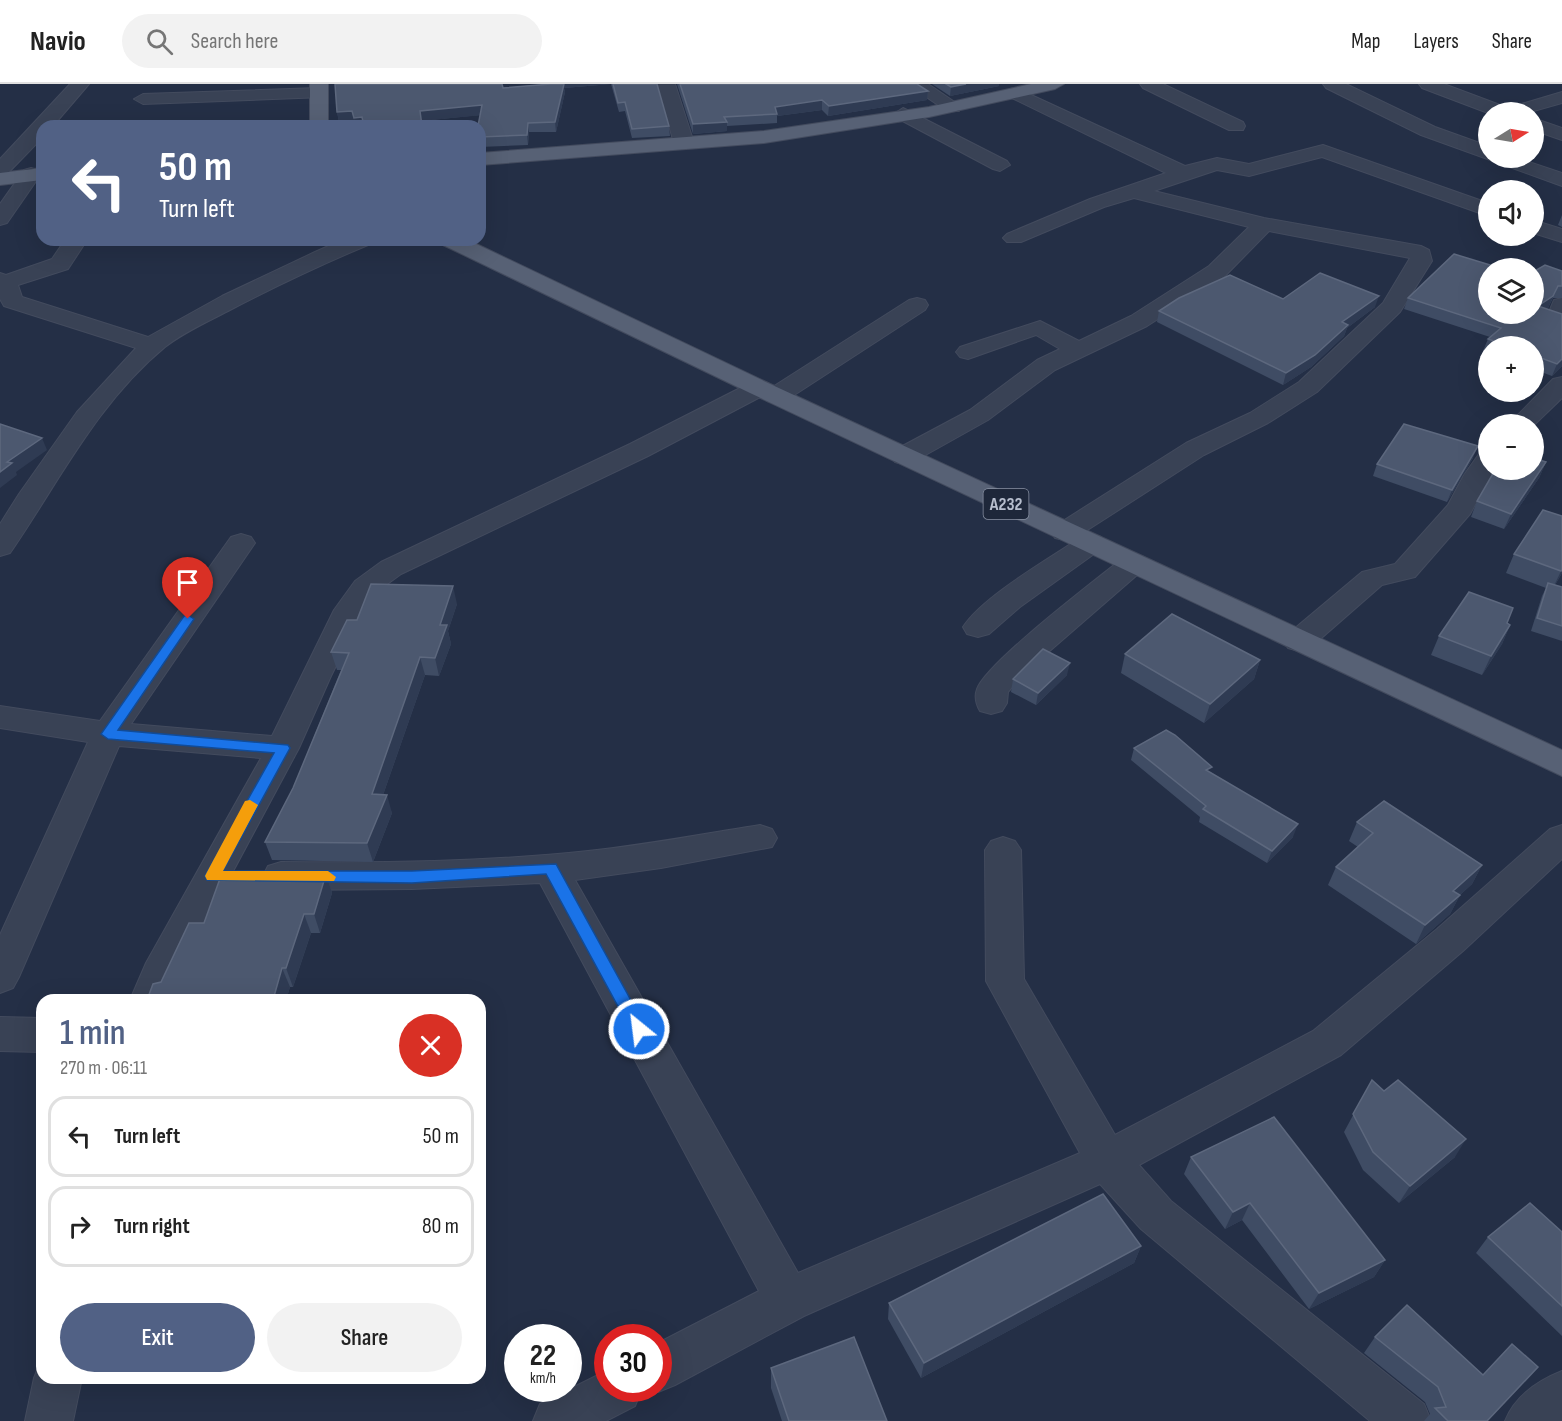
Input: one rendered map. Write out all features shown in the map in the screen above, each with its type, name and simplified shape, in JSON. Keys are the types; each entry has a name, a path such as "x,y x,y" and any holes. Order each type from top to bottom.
{"main road":[{"path":"486,159 764,137 814,128 840,127 952,107 1055,84"},
{"path":"318,88 319,120"},
{"path":"0,179 36,174"},
{"name":"A232","path":"464,246 768,392 1562,764"}],"street":[{"path":"49,120 80,84"},
{"path":"666,84 684,143"},
{"path":"916,84 952,107"},
{"path":"1149,84 1236,126"},
{"path":"1332,84 1428,130 1478,149"},
{"path":"1428,84 1478,103"},
{"path":"1543,84 1562,91"},
{"path":"143,99 318,88"},
{"path":"1016,93 1183,173"},
{"path":"1544,103 1562,97"},
{"path":"903,114 1000,165"},
{"path":"1544,128 1562,134"},
{"path":"0,170 36,134"},
{"path":"1014,238 1097,203 1134,192 1183,173 1216,164 1250,170 1323,151 1478,206"},
{"path":"1528,168 1562,180"},
{"path":"0,219 36,175"},
{"path":"1065,532 1195,449 1259,418 1308,387 1392,307 1421,261 1420,255 1413,251 1264,224 1179,206 1134,192"},
{"path":"904,456 979,415 1046,365 1139,321 1217,271 1264,224"},
{"path":"1544,230 1562,236"},
{"path":"5,294 60,264 72,246"},
{"path":"0,547 62,447 104,394 152,346 190,321 247,291 347,246"},
{"path":"5,294 152,346"},
{"path":"151,994 159,974 283,748 315,676 349,610 365,587 391,568 768,392 917,305"},
{"path":"1562,305 1560,312 1562,315"},
{"path":"968,352 1040,328 1078,350"},
{"path":"1531,414 1562,384"},
{"path":"1299,641 1372,578 1406,571 1460,508 1478,473"},
{"path":"0,977 108,734 242,543"},
{"path":"978,627 1010,600 1091,543"},
{"path":"991,703 992,690 1011,668 1134,563"},
{"path":"0,717 108,734 283,748"},
{"path":"212,876 412,877 550,868 629,860 760,838"},
{"path":"672,1361 788,1300 1107,1161 1327,1043 1450,940 1562,838"},
{"path":"1003,850 1005,981 1107,1161 1156,1215 1407,1421"},
{"path":"550,868 788,1300"},
{"path":"0,1034 36,1035"},
{"path":"49,1421 57,1384"},
{"path":"1529,1421 1562,1395"},
{"path":"557,1421 594,1402"}],"building":[{"path":"335,84 502,84 503,88 564,84 555,122 528,123 527,135 486,137 486,120 479,120 482,105 420,111 421,120 363,120 362,117 354,118 352,111 337,112"},
{"path":"613,84 657,84 669,126 632,129 625,102 618,103"},
{"path":"680,84 917,84 928,91 829,106 822,100 775,107 777,114 724,117 727,122 693,124"},
{"path":"946,84 966,84 951,87"},
{"path":"1454,254 1478,261 1478,321 1408,298"},
{"path":"1545,265 1562,271 1562,286 1558,286 1553,296 1544,302"},
{"path":"1320,273 1379,296 1342,322 1348,325 1315,355 1286,373 1159,311 1179,298 1230,275 1283,299"},
{"path":"1544,308 1562,314 1562,359 1557,364 1544,359 1544,336 1492,336 1501,328 1489,324 1544,324"},
{"path":"0,424 42,438 7,462 12,463 0,472"},
{"path":"1404,424 1478,446 1452,490 1377,464"},
{"path":"1489,480 1534,480 1511,514 1477,501"},
{"path":"1543,510 1562,516 1561,571 1514,554"},
{"path":"1548,583 1562,587 1562,626 1537,618"},
{"path":"371,584 453,586 440,625 447,625 435,658 420,657 372,794 387,795 367,843 265,842 293,788 349,653 331,652 347,620 357,620"},
{"path":"1469,592 1513,608 1507,623 1510,625 1491,656 1439,636"},
{"path":"1172,614 1260,660 1210,704 1125,654"},
{"path":"1043,649 1070,663 1038,693 1013,679"},
{"path":"1166,730 1212,767 1206,770 1298,824 1272,851 1203,809 1206,806 1134,748"},
{"path":"1384,801 1482,865 1453,891 1460,895 1425,925 1336,867 1373,833 1357,822"},
{"path":"222,873 326,874 314,914 304,914 286,968 282,968 275,994 149,994 153,984 161,982 189,923 204,923"},
{"path":"1372,1080 1384,1091 1398,1080 1466,1139 1410,1186 1373,1152 1353,1114"},
{"path":"1274,1117 1385,1260 1319,1293 1250,1203 1233,1212 1191,1157"},
{"path":"1103,1194 1141,1246 924,1363 889,1303"},
{"path":"1530,1203 1562,1232 1562,1306 1488,1237"},
{"path":"1407,1305 1483,1375 1512,1344 1538,1367 1487,1421 1448,1421 1435,1408 1446,1407 1438,1387 1375,1337"},
{"path":"854,1337 887,1421 789,1421 771,1368"}],"slow traffic":[{"path":"250,805 212,876 328,877"}],"route":[{"path":"188,619 108,734 283,748 212,876 412,877 550,868 639,1029"}]}
